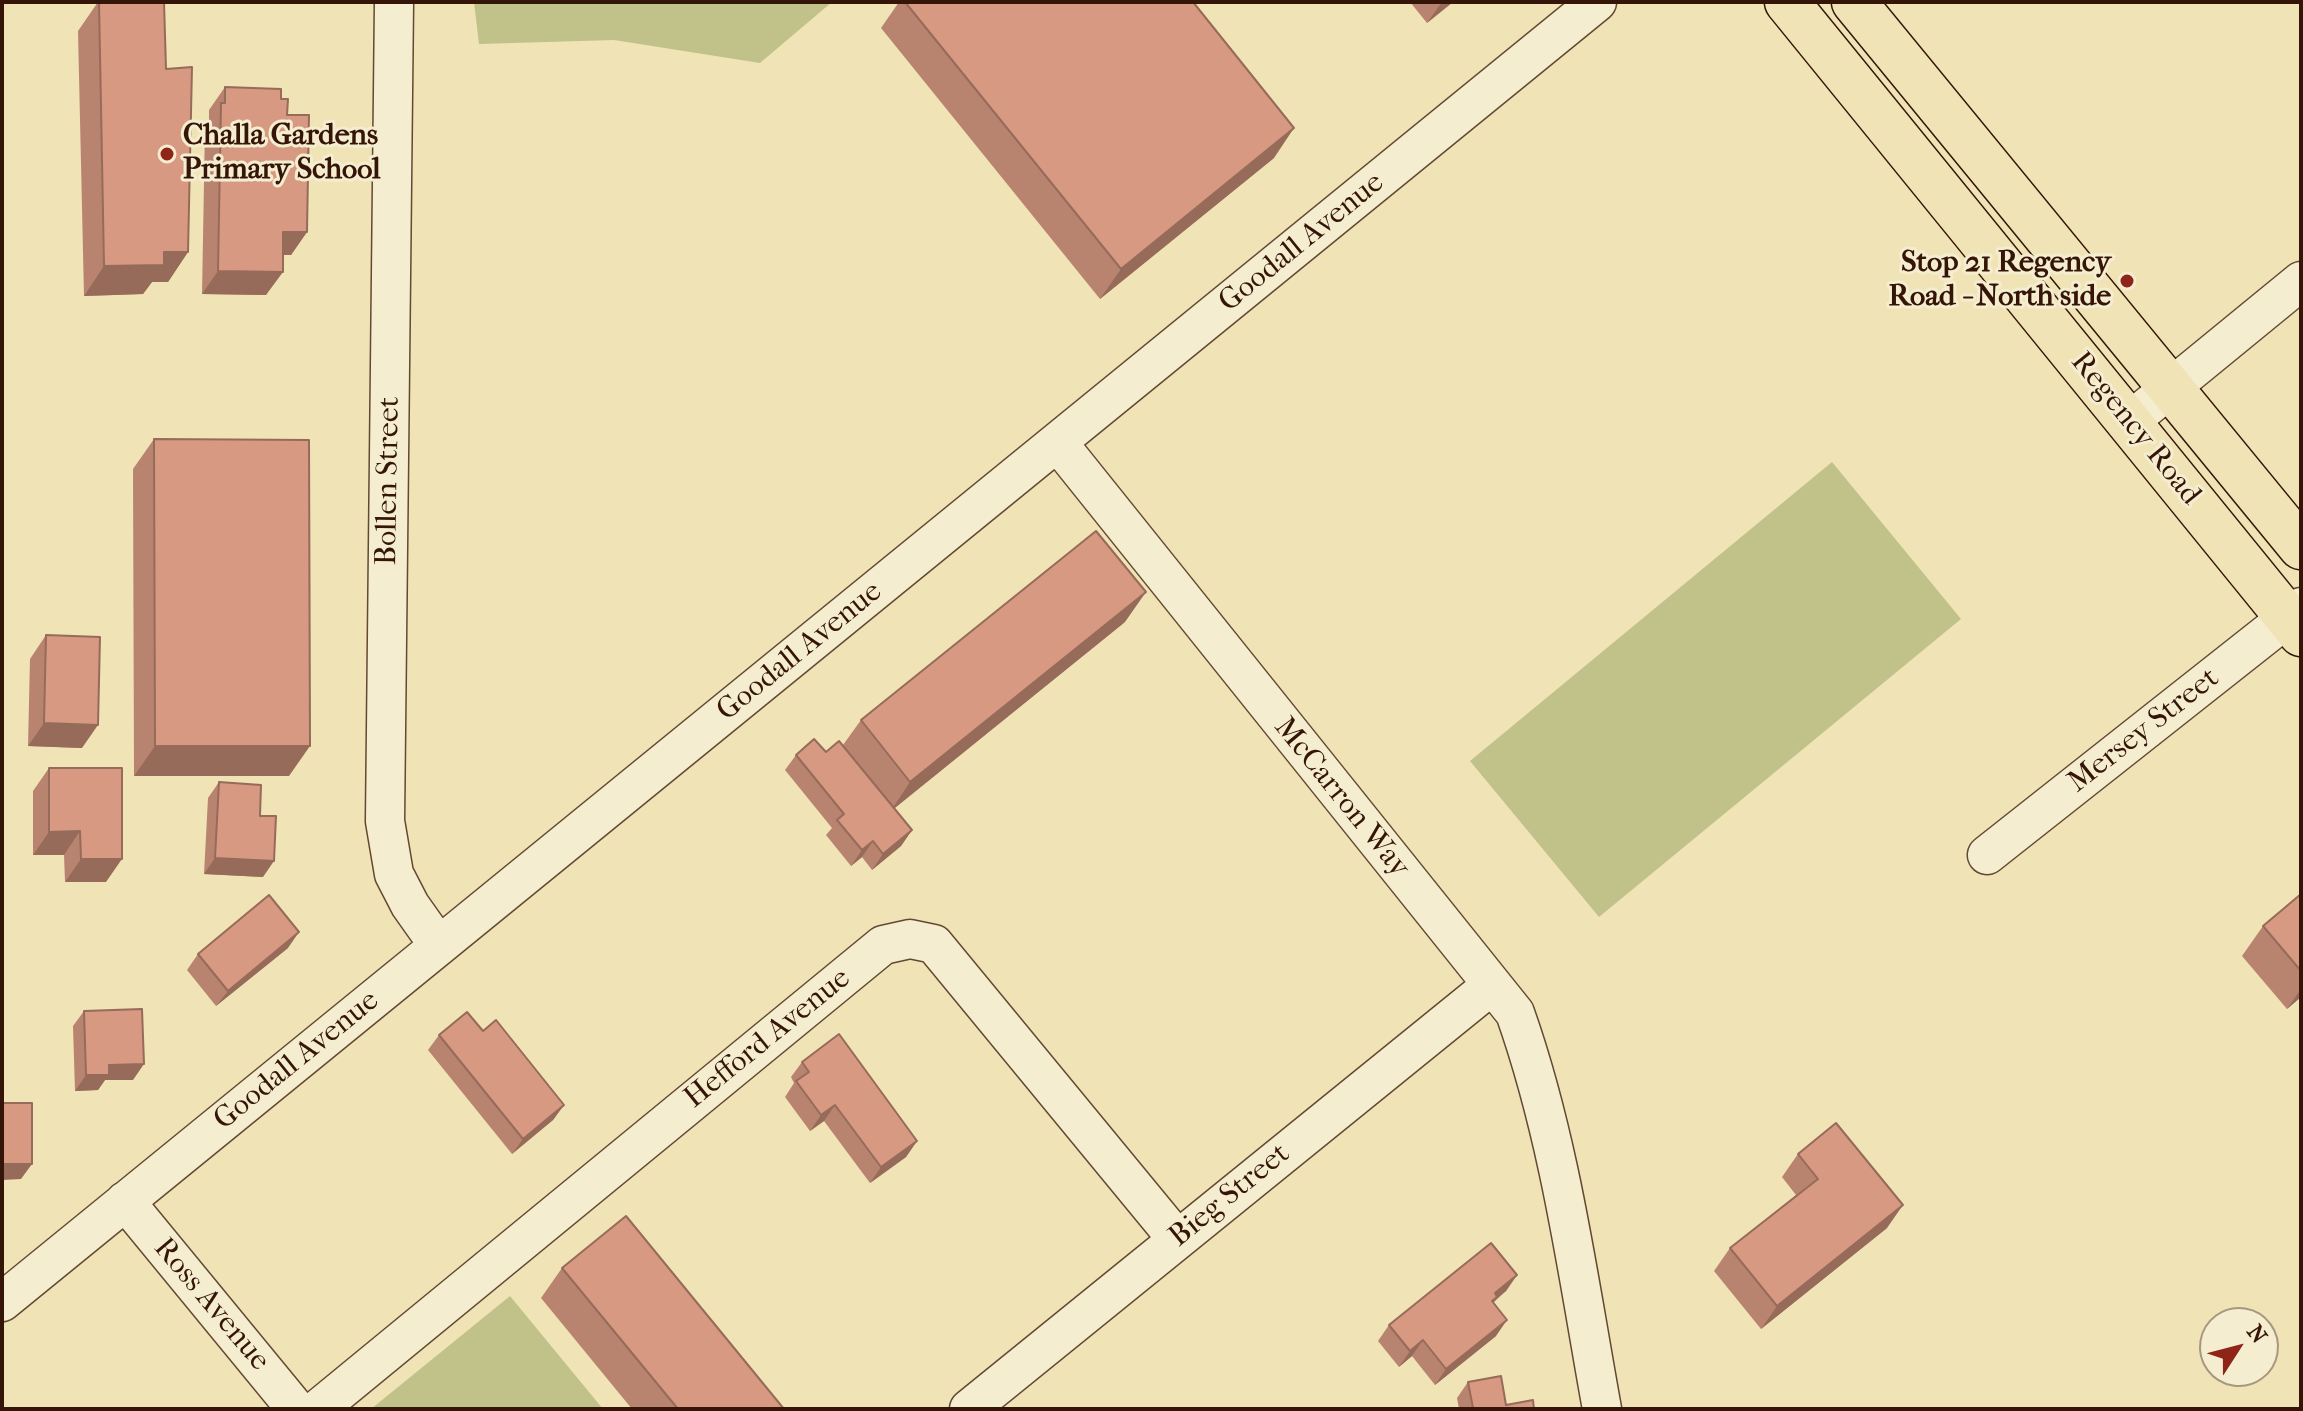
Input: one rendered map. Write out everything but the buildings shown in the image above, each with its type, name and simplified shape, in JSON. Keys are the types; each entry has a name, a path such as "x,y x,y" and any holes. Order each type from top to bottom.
{"main road":[{"name":"Regency Road","path":"1787,2 2130,421 2297,619"},
{"name":"Regency Road","path":"1854,2 2301,547"}],"street":[{"name":"Bollen Street","path":"394,2 385,821 394,874 410,905 439,946"},
{"name":"Goodall Avenue","path":"2,1302 1597,2"},
{"path":"2130,421 2301,281"},
{"name":"McCarron Way","path":"1058,443 1515,1013 1527,1046 1560,1184 1602,1409"},
{"name":"Mersey Street","path":"1987,855 2297,619"},
{"name":"Hefford Avenue","path":"318,1409 883,945 910,939 934,944 1177,1239"},
{"name":"Bieg Street","path":"969,1409 1492,985"},
{"name":"Ross Avenue","path":"125,1201 296,1409"}],"green space":[{"path":"474,2 832,2 760,63 614,40 479,44"},
{"path":"1832,462 1961,619 1599,917 1470,761"},
{"path":"510,1296 603,1409 371,1409"}],"place":[{"name":"Challa Gardens Primary School","path":"167,154"},
{"name":"Stop 21 Regency Road - North side","path":"2127,281"}]}
